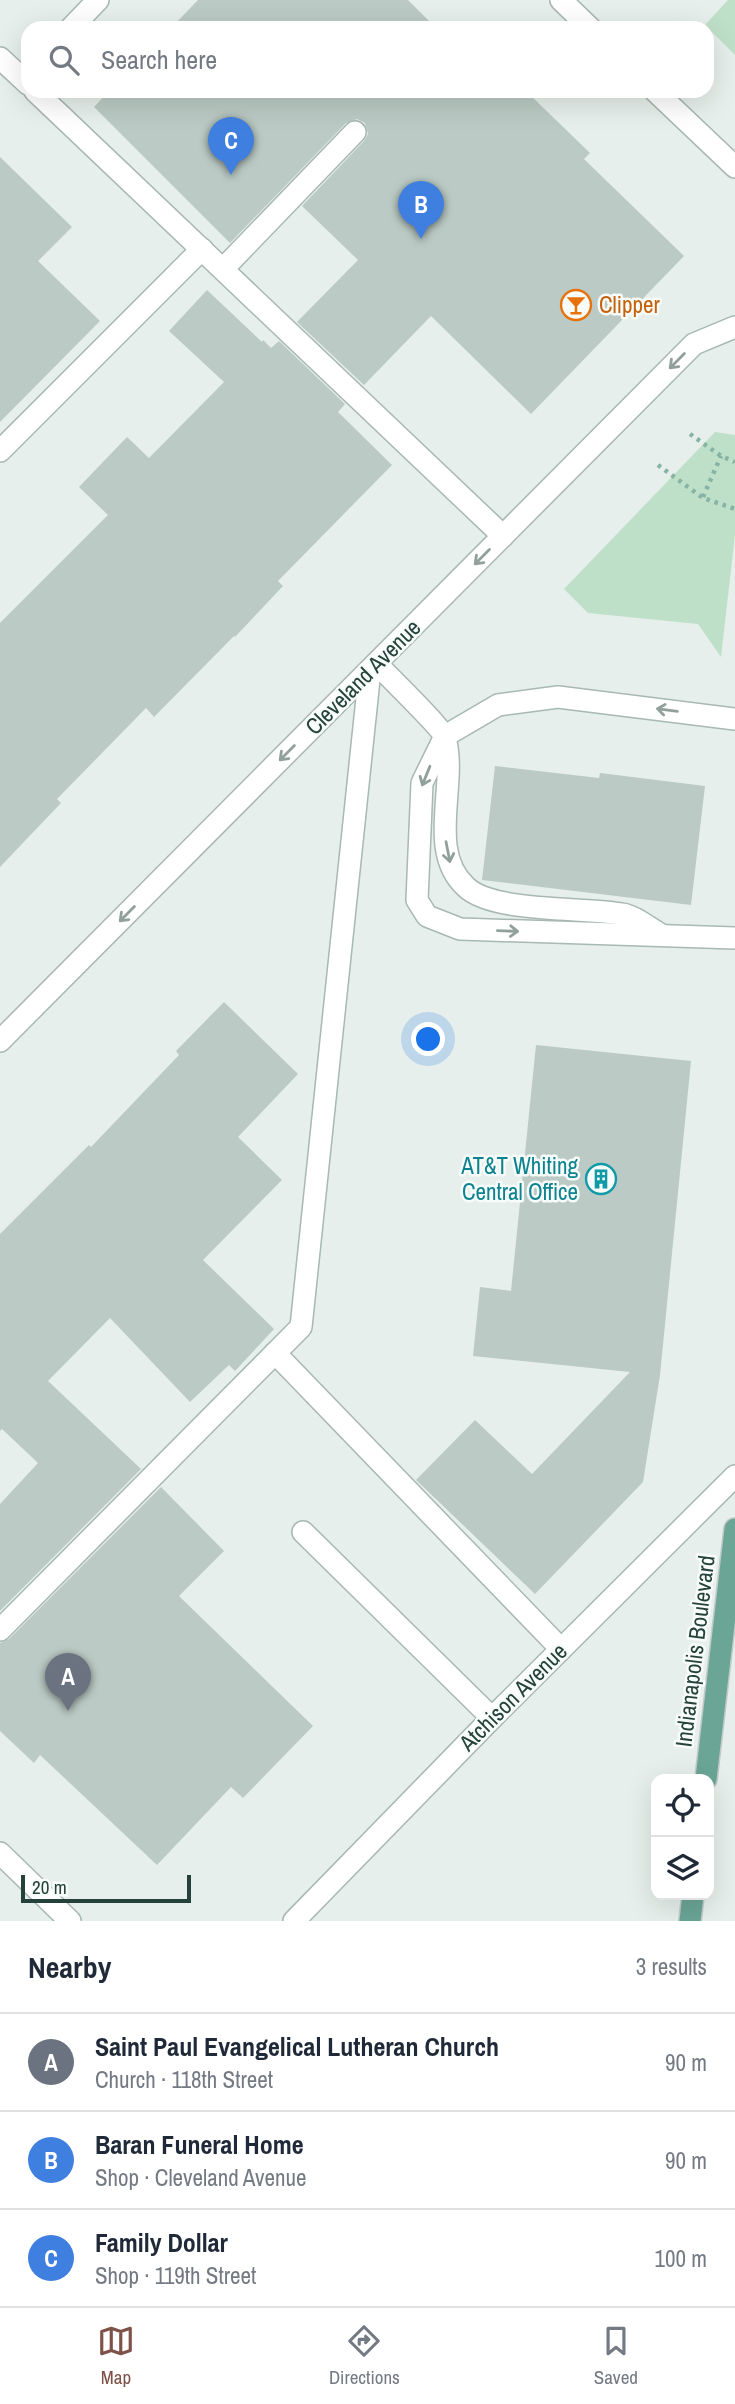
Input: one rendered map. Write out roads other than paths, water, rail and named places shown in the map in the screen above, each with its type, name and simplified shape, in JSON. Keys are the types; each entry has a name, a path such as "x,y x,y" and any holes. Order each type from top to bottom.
{"main road":[{"name":"Indianapolis Boulevard","path":"707,1774 735,1529"},
{"path":"690,1921 692,1900"}],"street":[{"path":"78,21 98,0"},
{"path":"561,0 583,21"},
{"path":"0,58 21,76"},
{"path":"45,98 503,536"},
{"path":"662,98 735,167"},
{"path":"223,269 355,132"},
{"path":"0,451 202,249"},
{"name":"Cleveland Avenue","path":"0,1041 694,344 735,327"},
{"path":"373,667 445,736 449,782 444,831 450,866 466,888 490,899 548,909 625,914 664,936"},
{"path":"0,1630 301,1328 373,667"},
{"path":"735,719 558,697 498,705 445,736 422,783 417,900 427,916 460,929 735,938"},
{"path":"275,1353 561,1648"},
{"name":"Atchison Avenue","path":"294,1921 561,1648 735,1476"},
{"path":"303,1532 492,1718"},
{"path":"0,1853 70,1921"}],"place":[{"name":"Family Dollar","path":"231,175"},
{"name":"Baran Funeral Home","path":"421,239"},
{"name":"Clipper","path":"576,305"},
{"name":"AT&T Whiting Central Office","path":"601,1179"},
{"name":"Saint Paul Evangelical Lutheran Church","path":"68,1711"}]}
